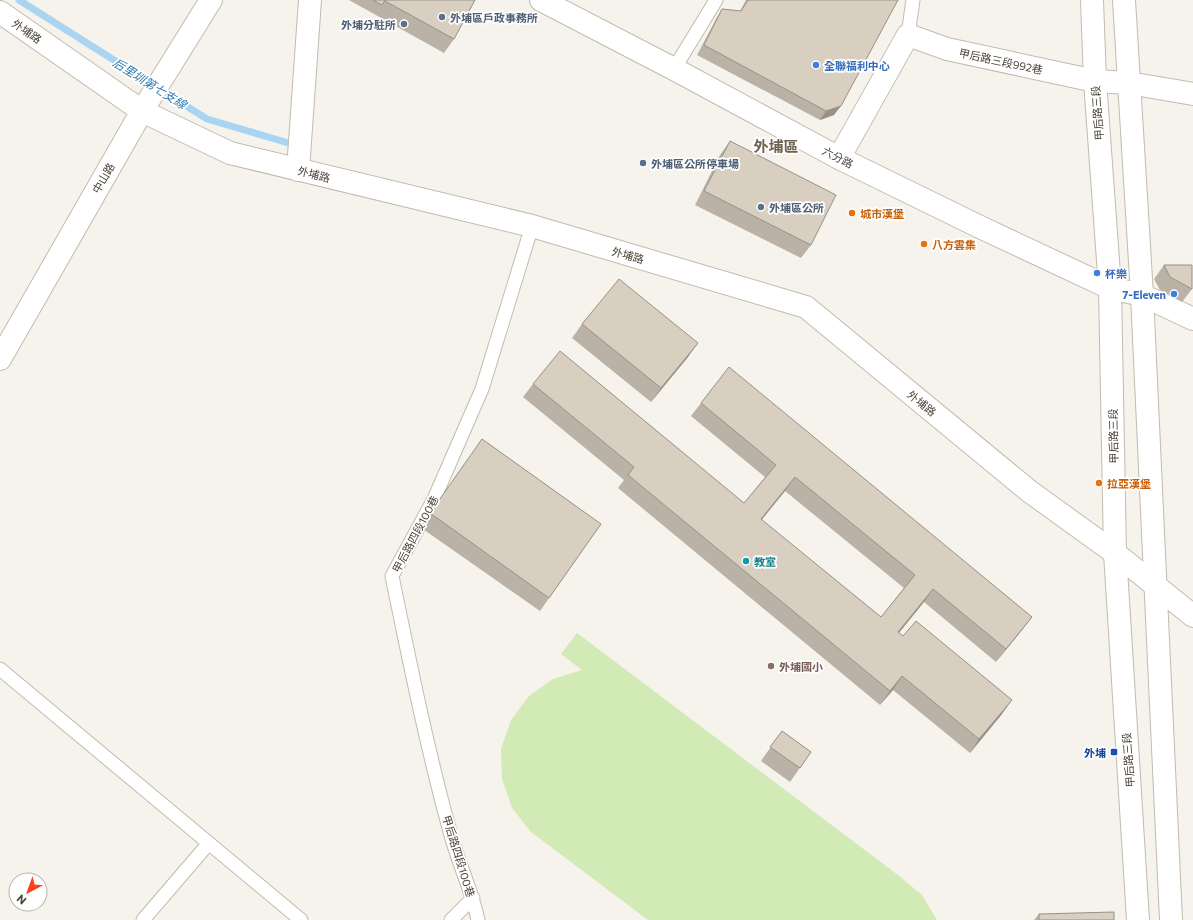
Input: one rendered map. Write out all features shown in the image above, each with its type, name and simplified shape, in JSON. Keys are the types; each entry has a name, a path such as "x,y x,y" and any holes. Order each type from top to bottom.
{"street":[{"name":"中山路","path":"0,359 142,111 211,0"},
{"path":"298,170 310,0"},
{"name":"六分路","path":"541,0 674,69 839,158 1110,288 1142,295 1193,319"},
{"name":"甲后路三段","path":"1092,0 1095,81 1110,288 1115,553 1138,920"},
{"path":"1124,0 1142,295 1171,920"},
{"name":"外埔路","path":"0,12 142,111 230,154 532,226 806,307 1029,491 1115,553 1193,616"},
{"path":"839,158 908,35"},
{"name":"甲后路三段992巷","path":"908,35 946,49 1095,81 1129,83 1193,94"}],"lane":[{"path":"0,4 3,0"},
{"path":"674,69 716,0"},
{"path":"908,35 913,0"},
{"name":"甲后路四段100巷","path":"478,920 473,898 452,840 420,710 392,576 434,499 482,389 532,226"},
{"path":"0,669 301,920"},
{"path":"143,920 209,843"},
{"path":"451,920 473,898"}],"green space":[{"path":"577,633 898,875 922,895 937,920 648,920 531,832 512,808 502,779 501,749 511,720 529,696 553,679 582,670 561,654"}],"building":[{"path":"373,0 385,0 382,5"},
{"name":"外埔區戶政事務所","path":"385,0 475,0 454,39"},
{"path":"748,0 898,0 841,106 826,111 704,45 722,9 741,11"},
{"name":"外埔區公所","path":"730,141 836,195 811,245 704,191"},
{"path":"1164,265 1192,265 1192,289 1170,277"},
{"path":"619,279 698,343 661,388 582,324"},
{"name":"教室","path":"560,351 744,503 776,465 701,403 729,367 1032,617 1006,649 933,589 898,632 903,636 916,621 1012,700 979,739 902,676 890,691 628,475 634,467 533,384","holes":["795,477 915,575 881,617 761,519"]},
{"path":"482,439 601,524 549,598 430,513"},
{"path":"782,731 811,752 800,768 770,747"},
{"path":"1114,912 1114,920 1039,920 1039,914"}],"waterway":[{"name":"后里圳第七支線","path":"19,0 207,119 292,144"}],"place":[{"name":"外埔區戶政事務所","path":"442,17"},
{"name":"外埔分駐所","path":"404,24"},
{"name":"全聯福利中心","path":"816,65"},
{"name":"外埔區公所停車場","path":"643,163"},
{"name":"外埔區公所","path":"761,207"},
{"name":"城市漢堡","path":"852,213"},
{"name":"八方雲集","path":"924,244"},
{"name":"杯樂","path":"1097,273"},
{"name":"7-Eleven","path":"1174,294"},
{"name":"拉亞漢堡","path":"1099,483"},
{"name":"教室","path":"746,561"},
{"name":"外埔國小","path":"771,666"},
{"name":"外埔","path":"1114,752"}],"district":[{"name":"外埔區","path":"776,146"}]}
